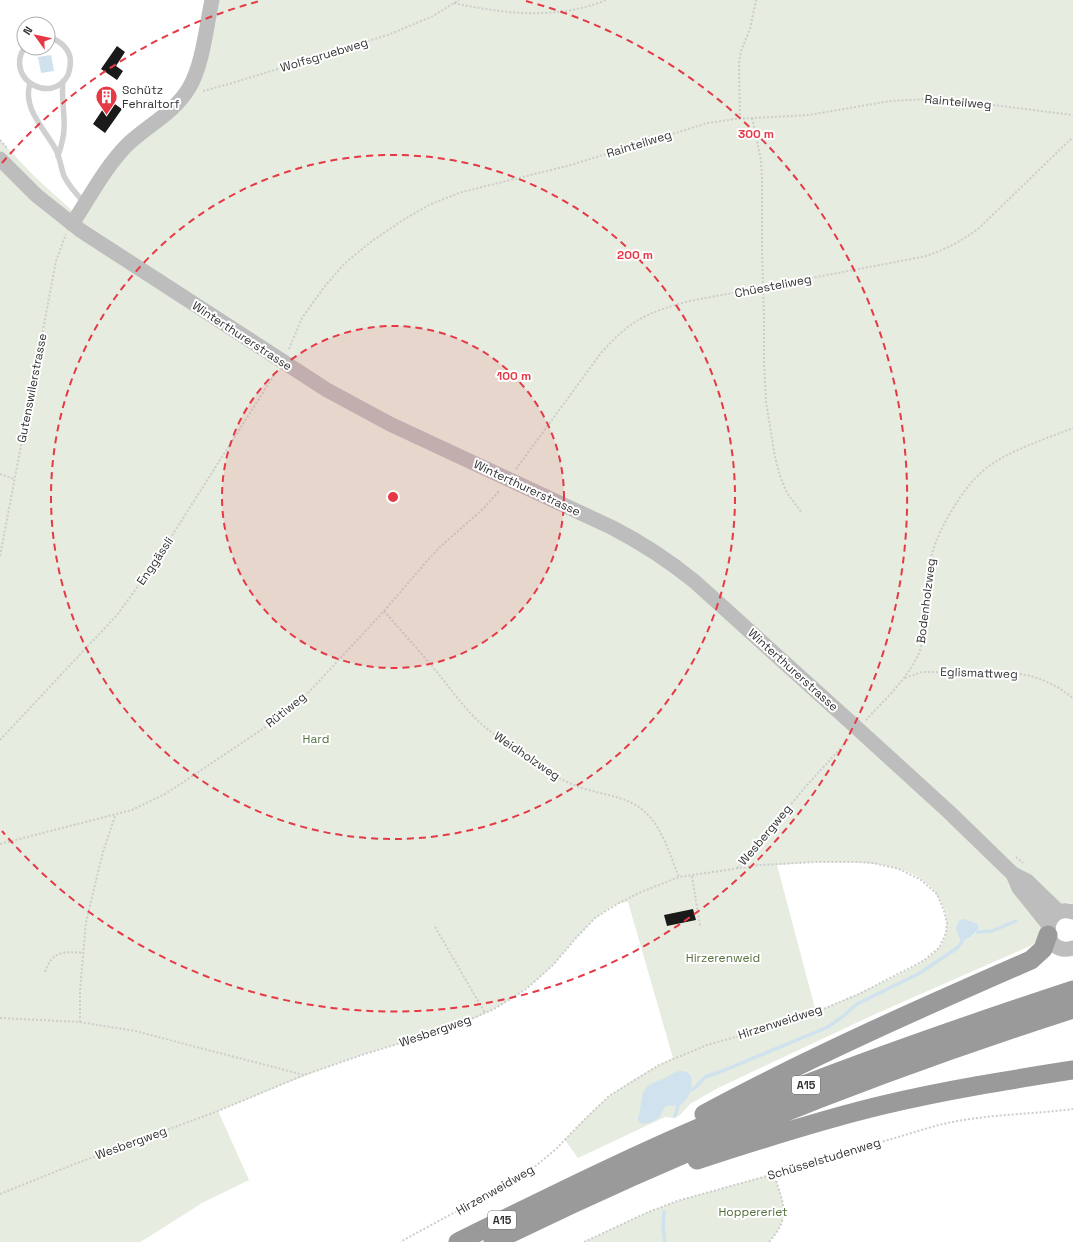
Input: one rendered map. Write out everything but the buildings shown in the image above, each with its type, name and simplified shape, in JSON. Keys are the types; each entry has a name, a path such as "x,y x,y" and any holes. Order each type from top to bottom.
{"highway":[{"path":"546,1199 742,1094 861,1037 1031,960 1043,949 1048,930"},
{"name":"A15","path":"458,1242 677,1137 758,1103 963,1027 1073,990"},
{"name":"A15","path":"493,1242 582,1199 749,1126 861,1082 980,1039 1073,1009"},
{"path":"582,1199 739,1146 875,1107 982,1084 1073,1070"}],"main road":[{"path":"72,224 109,166 122,150 136,137 171,110 184,95 193,81 199,63 212,0"},
{"name":"Winterthurerstrasse","path":"4,154 36,195 72,224 327,390 362,410 613,528 656,552 694,581 949,812 1013,874 1027,881 1066,912 1051,919 1048,930"},
{"name":"Winterthurerstrasse","path":"1013,874 1019,888 1048,930 1054,945 1065,949 1073,948"}],"lane":[{"path":"21,56 19,65 24,77 30,84 39,88 52,88 63,81 67,76 71,64 68,52 60,42 56,41"},
{"path":"58,156 64,136 63,81"},
{"path":"30,84 28,94 30,106 58,156 65,178 85,203"}],"path":[{"name":"Wolfsgruebweg","path":"184,95 229,84 365,43 421,22 459,0"},
{"path":"454,3 500,10 547,13 567,11 606,0"},
{"path":"740,119 739,63 741,51 750,29 756,0"},
{"name":"Rainteilweg","path":"283,362 302,318 325,286 345,263 372,241 403,220 431,204 462,192 567,166 708,123 740,119 809,115 890,101 928,99 968,102 1073,116"},
{"path":"752,118 761,160 764,378 777,467 782,484 802,513"},
{"name":"Chüesteliweg","path":"509,480 601,353 614,338 630,324 647,314 666,307 690,301 922,257 938,252 952,246 978,229 1073,137"},
{"path":"0,140 4,154"},
{"name":"Gutenswilerstrasse","path":"0,556 56,261 63,241 72,224"},
{"name":"Enggässli","path":"0,740 117,615 152,567 283,362"},
{"name":"Bodenholzweg","path":"858,729 912,668 921,648 929,569 932,554 942,527 961,495 972,481 984,470 1012,452 1073,428"},
{"path":"0,474 14,479"},
{"name":"Rütiweg","path":"0,844 132,810 165,794 276,720 309,692 384,611 431,557 483,509 509,480"},
{"name":"Weidholzweg","path":"384,611 420,651 470,712 489,730 543,769 562,780 590,791 616,796 630,802 644,811 658,829 679,877"},
{"name":"Eglismattweg","path":"904,678 922,672 1015,673 1031,676 1045,681 1059,688 1073,698"},
{"name":"Wesbergweg","path":"0,1194 72,1165 218,1111 304,1075 365,1054 450,1028 494,1009 525,990 553,965 596,917 628,899 679,877 736,869 808,784 858,729"},
{"path":"80,1022 80,990 88,909 115,815"},
{"name":"Hirzenweidweg","path":"400,1242 527,1173 554,1150 602,1102 649,1070 707,1045 790,1022 861,993 923,962 939,948 946,933 947,923 937,894 921,880 899,869 873,863 816,862 760,865 736,869"},
{"path":"692,876 700,926"},
{"path":"435,927 486,1013"},
{"path":"45,972 50,960 57,955 69,952 83,953"},
{"path":"0,1018 80,1022 135,1031 304,1075"},
{"name":"Schüsselstudenweg","path":"584,1242 646,1213 677,1201 953,1121 1073,1109"},
{"path":"769,1242 781,1225 785,1212 774,1174"}],"green space":[{"path":"212,0 1073,0 1073,904 1067,902 1065,911 1048,935 1030,946 873,1015 718,1088 690,1104 680,1115 674,1118 665,1117 578,1158 565,1140 581,1123 603,1102 624,1086 673,1058 628,902 619,903 608,908 598,916 578,936 554,964 536,981 507,1002 488,1012 449,1029 365,1054 328,1067 218,1111 249,1180 202,1203 140,1242 0,1242 0,140 34,176 77,215 101,178 184,95","holes":["816,862 853,862 891,867 909,872 924,881 937,894 945,912 946,932 941,945 928,958 911,968 816,1012 777,865","959,920 978,924 979,926 975,934 962,942 960,941 957,930"]},
{"name":"Hoppereriet","path":"774,1174 784,1210 781,1225 769,1242 584,1242 646,1213 677,1201"}],"water":[{"path":"51,56 54,71 41,73 38,57"},
{"path":"964,919 978,924 979,928 972,936 962,942 960,941 956,928 959,920"},
{"path":"675,1072 687,1072 691,1076 692,1085 686,1099 680,1105 666,1106 659,1116 652,1122 640,1123 638,1117 643,1093 647,1087"}],"waterway":[{"path":"977,932 992,931 1016,921"},
{"path":"691,1090 695,1088 705,1077 828,1027 857,1004 920,973 957,948 962,942"},
{"path":"675,1116 678,1106"},
{"path":"664,1212 663,1227 665,1242"}],"place":[{"name":"Schütz Fehraltorf","path":"107,116"}],"park label":[{"name":"Hard","path":"316,739"},
{"name":"Hirzerenweid","path":"723,958"}]}
